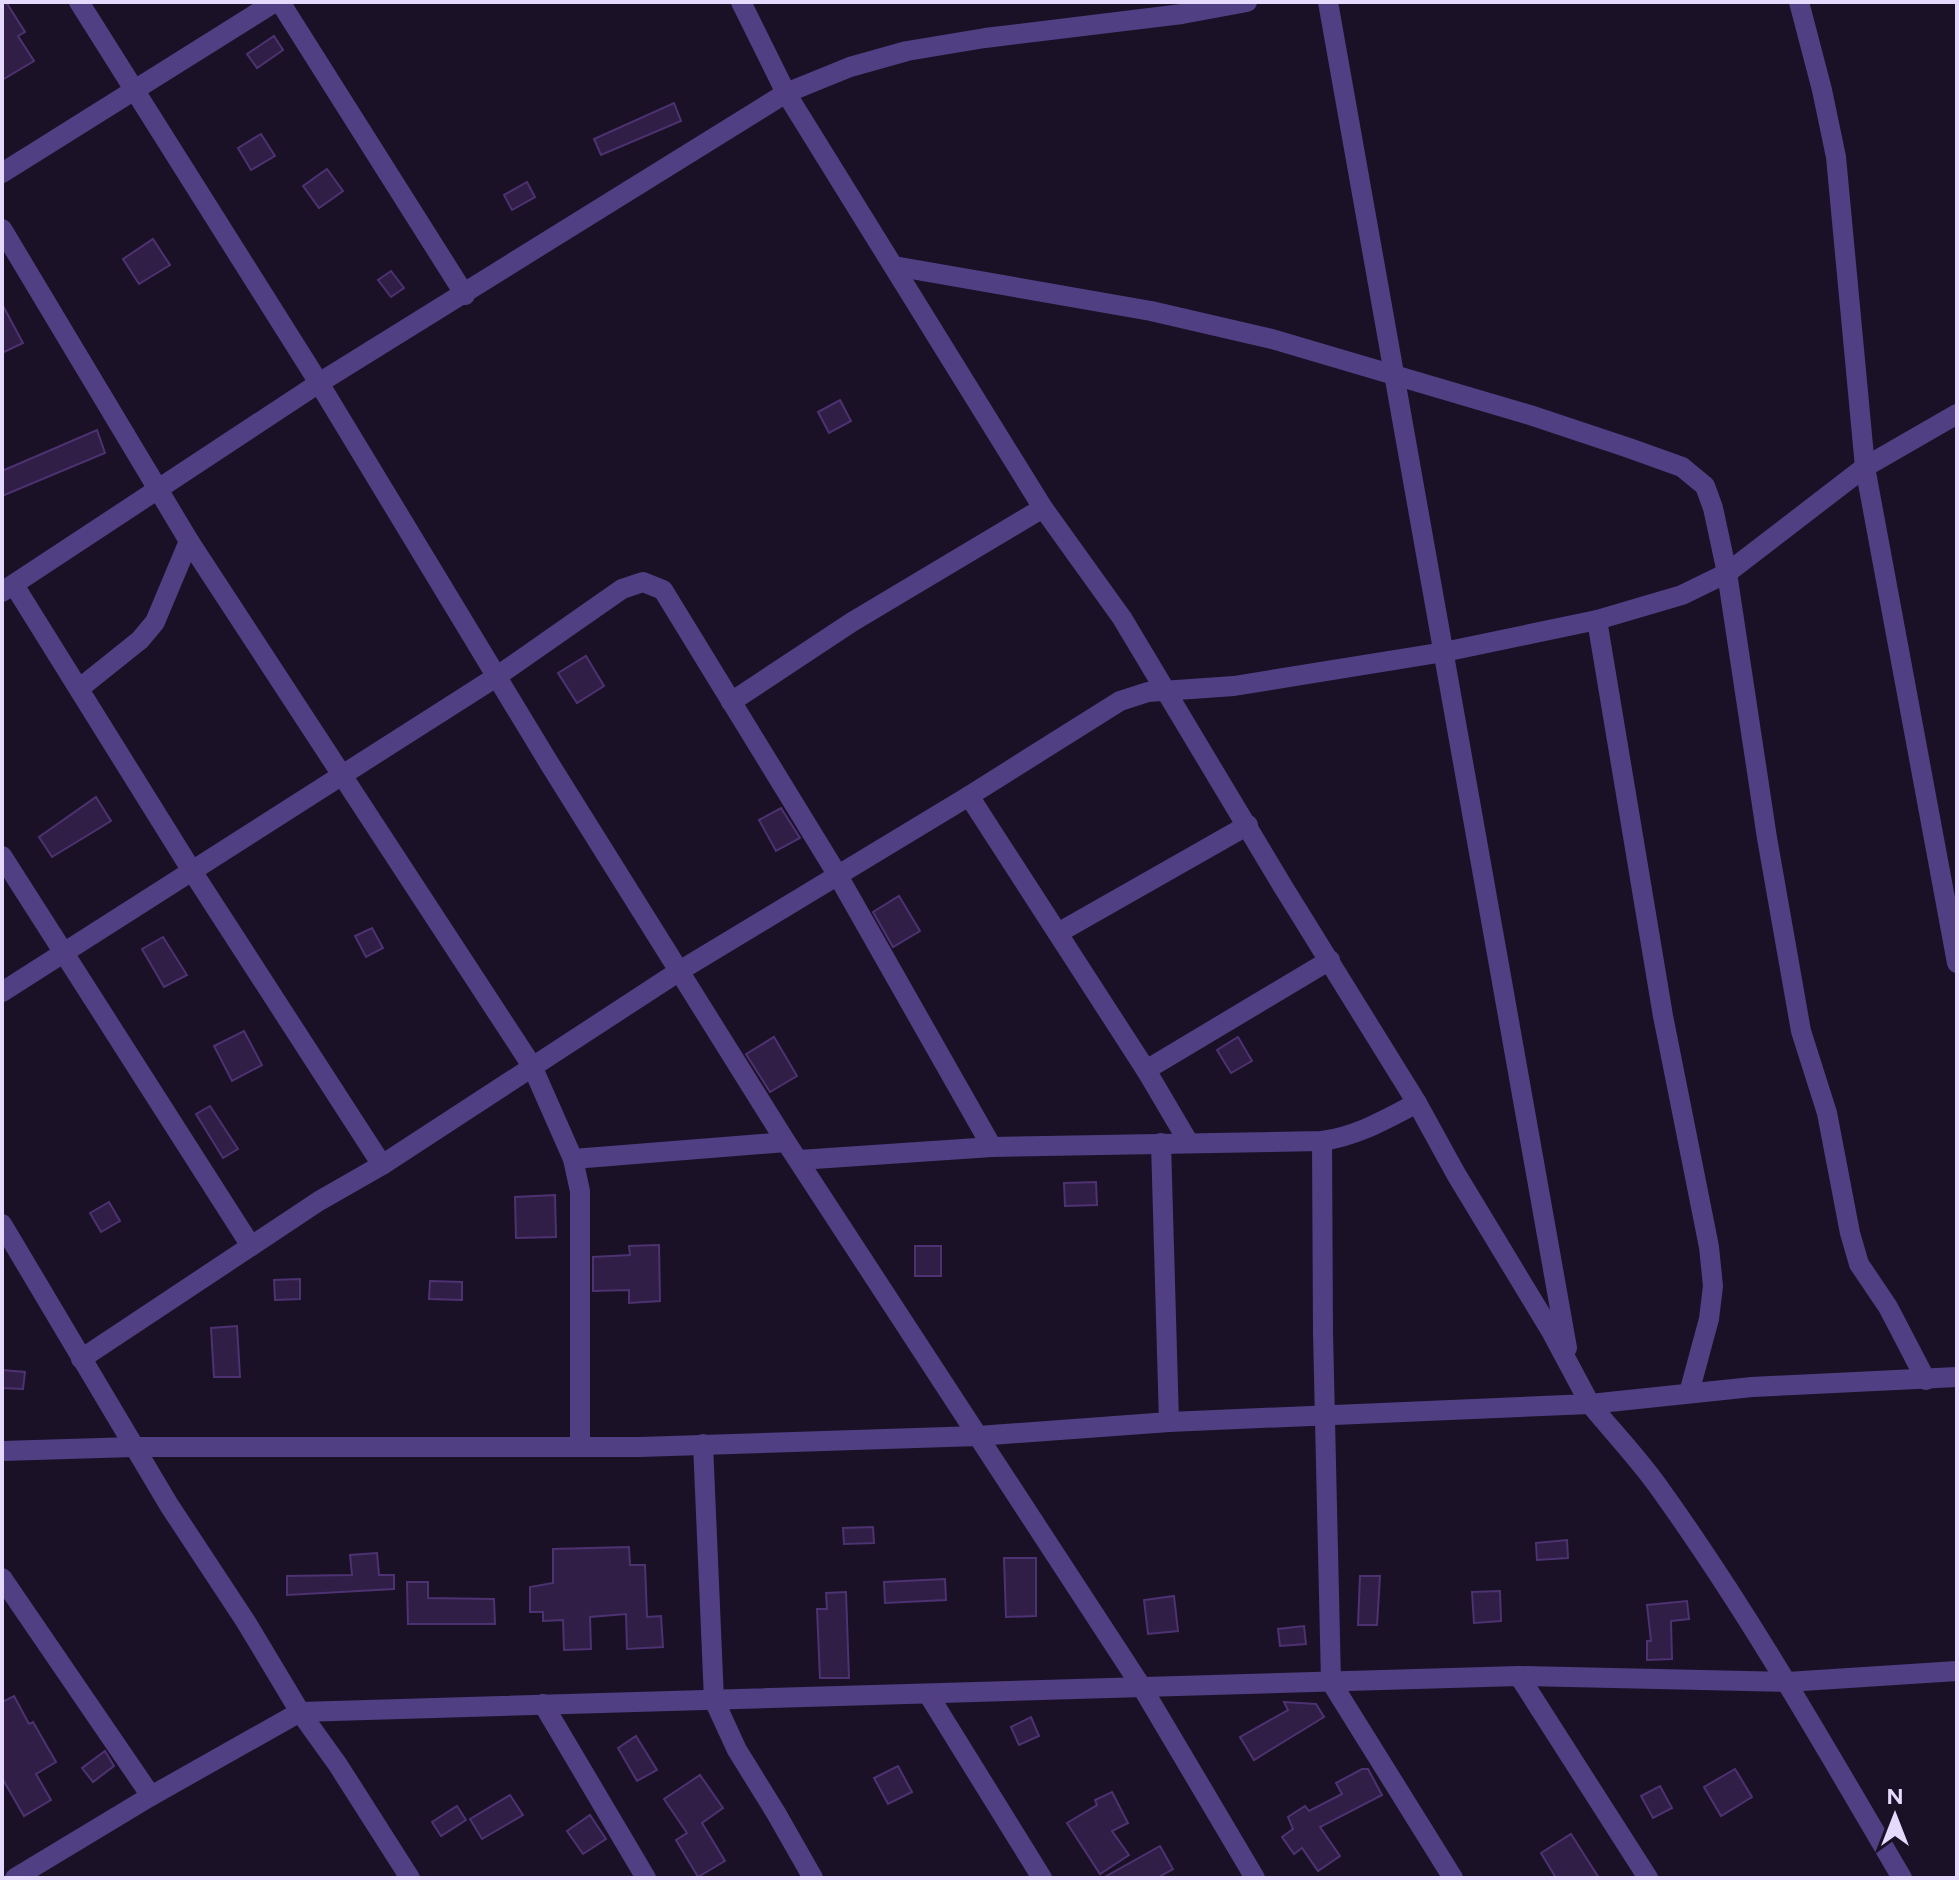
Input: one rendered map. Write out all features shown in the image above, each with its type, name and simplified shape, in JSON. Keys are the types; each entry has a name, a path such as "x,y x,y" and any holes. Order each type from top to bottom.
{"street":[{"path":"79,2 319,383 496,677 786,1142 1143,1689 1255,1878"},
{"path":"2,173 278,2 465,295"},
{"path":"741,2 786,93 1043,508 1122,618 1417,1103 1590,1404 1658,1486 1787,1682 1902,1878"},
{"path":"382,1165 192,871 80,688 8,589 319,383 786,93 850,67 907,51 985,38 1182,14 1247,2"},
{"path":"1328,2 1571,1367"},
{"path":"1799,2 1836,157 1865,467 1957,963"},
{"path":"2,229 189,541 532,1066 573,1159 580,1191 580,1447"},
{"path":"894,266 1151,311 1272,339 1530,415 1682,467 1705,486 1727,573 1801,1031 1827,1113 1850,1233 1859,1264 1888,1307 1926,1380"},
{"path":"81,1359 319,1201 382,1165 681,970 1120,701 1166,690 1234,686 1444,652 1597,620 1682,595 1727,573 1865,467 1957,414"},
{"path":"731,702 852,622 1043,508"},
{"path":"80,688 140,640 155,622 189,541"},
{"path":"2,992 496,677 622,589 643,582 663,590 837,874 992,1147"},
{"path":"1597,620 1663,1016 1709,1247 1713,1286 1709,1319 1689,1393"},
{"path":"969,796 1146,1070 1189,1143"},
{"path":"1058,933 1248,825"},
{"path":"2,856 251,1246"},
{"path":"1146,1070 1330,960"},
{"path":"799,1160 992,1147 1322,1141 1362,1132 1417,1103"},
{"path":"1322,1141 1331,1682 1453,1878"},
{"path":"573,1159 786,1142"},
{"path":"1161,1143 1169,1422"},
{"path":"2,1224 133,1447 300,1712 338,1765 410,1878"},
{"path":"2,1451 133,1447 580,1447 978,1436 1169,1422 1590,1404 1752,1387 1957,1377"},
{"path":"703,1444 714,1700 737,1750 813,1878"},
{"path":"2,1578 151,1796"},
{"path":"15,1878 151,1796 300,1712 1519,1676 1787,1682 1957,1671"},
{"path":"1519,1676 1648,1878"},
{"path":"928,1694 1042,1878"},
{"path":"543,1704 646,1878"},
{"path":"2,1872 6,1878"}],"building":[{"path":"2,2 6,2 25,32 18,36 34,61 2,80"},
{"path":"274,36 283,50 257,68 247,54"},
{"path":"674,103 681,121 601,155 594,139"},
{"path":"261,134 275,156 251,170 238,148"},
{"path":"327,169 343,191 319,208 303,186"},
{"path":"527,182 535,197 512,210 504,195"},
{"path":"153,239 170,265 139,284 123,259"},
{"path":"391,271 404,288 391,297 378,280"},
{"path":"2,304 23,343 2,353"},
{"path":"840,400 851,421 829,433 818,412"},
{"path":"97,430 105,453 2,496 2,471"},
{"path":"586,656 604,686 577,703 558,673"},
{"path":"96,797 111,821 52,857 39,837"},
{"path":"781,808 800,838 776,851 759,820"},
{"path":"899,896 920,931 893,947 873,912"},
{"path":"372,928 383,948 366,957 355,936"},
{"path":"163,937 187,975 164,987 142,949"},
{"path":"244,1031 262,1065 232,1081 214,1046"},
{"path":"774,1037 797,1076 770,1092 746,1054"},
{"path":"1238,1037 1252,1061 1231,1073 1217,1050"},
{"path":"210,1106 238,1149 223,1158 196,1114"},
{"path":"1096,1182 1097,1205 1065,1206 1064,1183"},
{"path":"555,1195 556,1237 516,1238 515,1197"},
{"path":"109,1202 120,1221 101,1232 90,1213"},
{"path":"659,1245 660,1301 629,1303 629,1290 593,1291 593,1257 630,1255 629,1246"},
{"path":"915,1246 941,1246 941,1276 915,1276"},
{"path":"300,1279 300,1299 275,1300 274,1280"},
{"path":"430,1281 462,1282 462,1300 429,1299"},
{"path":"237,1326 240,1377 214,1377 211,1328"},
{"path":"2,1370 25,1372 23,1389 2,1388"},
{"path":"873,1527 874,1543 844,1544 843,1528"},
{"path":"1567,1540 1568,1558 1537,1560 1536,1543"},
{"path":"629,1547 630,1565 645,1565 647,1617 661,1616 663,1647 627,1649 626,1614 590,1617 591,1649 564,1650 563,1620 543,1621 543,1612 530,1612 530,1587 553,1583 553,1549"},
{"path":"377,1553 379,1575 394,1575 394,1589 287,1595 287,1576 352,1575 350,1555"},
{"path":"1004,1558 1036,1558 1036,1616 1006,1617"},
{"path":"1360,1576 1380,1576 1377,1625 1358,1625"},
{"path":"945,1579 946,1600 885,1603 884,1582"},
{"path":"407,1582 428,1582 428,1598 494,1599 495,1624 408,1624"},
{"path":"1500,1591 1501,1621 1474,1623 1472,1592"},
{"path":"846,1592 849,1678 820,1678 817,1609 827,1609 826,1593"},
{"path":"1174,1596 1178,1631 1148,1634 1144,1600"},
{"path":"1687,1601 1689,1619 1671,1621 1672,1659 1647,1660 1647,1641 1651,1641 1647,1605"},
{"path":"1304,1626 1306,1644 1280,1646 1278,1629"},
{"path":"14,1696 56,1762 36,1774 51,1800 24,1816 2,1778 2,1702"},
{"path":"1284,1702 1316,1704 1324,1717 1254,1760 1240,1737 1288,1710"},
{"path":"1031,1717 1039,1736 1019,1745 1011,1727"},
{"path":"636,1736 657,1770 637,1781 618,1748"},
{"path":"105,1751 114,1766 93,1782 82,1768"},
{"path":"898,1766 912,1792 888,1804 874,1778"},
{"path":"1362,1769 1368,1769 1382,1795 1320,1827 1340,1856 1318,1871 1302,1848 1294,1854 1282,1837 1293,1829 1288,1817 1305,1806 1309,1811 1342,1794 1336,1783"},
{"path":"1735,1769 1752,1797 1721,1816 1704,1787"},
{"path":"700,1775 723,1808 702,1823 725,1861 698,1877 676,1840 687,1833 664,1799"},
{"path":"1660,1786 1672,1808 1653,1818 1641,1796"},
{"path":"1112,1792 1128,1823 1112,1831 1129,1855 1100,1874 1067,1823 1097,1805 1095,1800"},
{"path":"510,1795 523,1815 482,1839 470,1819"},
{"path":"457,1806 466,1820 441,1836 432,1822"},
{"path":"590,1815 606,1839 583,1854 567,1831"},
{"path":"1571,1834 1599,1878 1556,1878 1541,1853"},
{"path":"1160,1846 1173,1869 1157,1878 1103,1878"}]}
